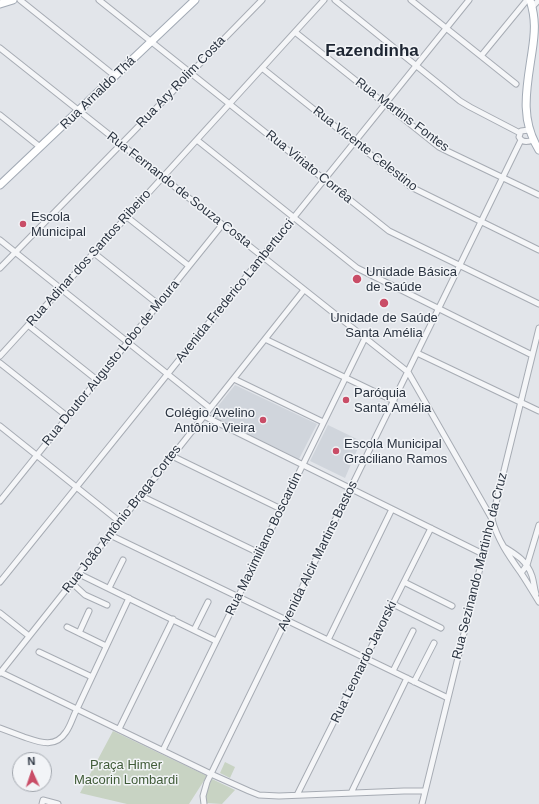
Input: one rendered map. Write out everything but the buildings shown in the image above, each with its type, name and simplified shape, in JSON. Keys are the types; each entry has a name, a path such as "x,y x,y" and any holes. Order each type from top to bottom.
{"main road":[{"path":"0,4 12,0"},
{"name":"Rua Arnaldo Thá","path":"0,185 195,0"},
{"path":"528,0 532,8 535,31 525,98 526,116 533,140 539,150"}],"street":[{"path":"20,0 115,76"},
{"name":"Rua Viriato Corrêa","path":"99,0 389,231 539,304"},
{"name":"Rua Ary Rolim Costa","path":"0,268 262,0"},
{"name":"Rua Adinar dos Santos Ribeiro","path":"0,356 324,0"},
{"path":"335,0 466,105 520,133"},
{"path":"411,0 516,84"},
{"name":"Avenida Frederico Lambertucci","path":"0,582 469,0"},
{"path":"481,56 528,0"},
{"path":"532,8 539,0"},
{"name":"Rua Martins Fontes","path":"295,32 435,144 444,150 539,196"},
{"name":"Rua Fernando de Souza Costa","path":"0,48 408,372 492,519 497,533 511,560 521,573 538,601"},
{"name":"Rua Vicente Celestino","path":"262,68 411,187 539,250"},
{"path":"0,116 40,147"},
{"path":"520,133 523,130 530,130"},
{"path":"520,133 519,137 521,140 525,142 533,140"},
{"path":"197,140 357,268 532,355"},
{"name":"Avenida Alcir Martins Bastos","path":"203,802 204,789 211,774 521,140"},
{"path":"127,217 189,266"},
{"name":"Rua Doutor Augusto Lobo de Moura","path":"0,501 222,225"},
{"path":"0,240 210,408"},
{"path":"94,253 158,304"},
{"name":"Rua João Antônio Braga Cortes","path":"0,673 304,290"},
{"path":"28,325 97,380"},
{"name":"Rua Sezinando Martinho da Cruz","path":"422,804 539,328"},
{"name":"Rua Maximiliano Boscardin","path":"163,750 365,338"},
{"path":"265,339 394,401"},
{"path":"417,353 539,411"},
{"path":"0,363 68,417"},
{"path":"234,379 323,422"},
{"path":"204,416 483,554"},
{"path":"0,426 120,522"},
{"path":"172,456 281,509"},
{"path":"141,496 259,553"},
{"path":"328,640 392,509"},
{"path":"521,573 527,565 539,525"},
{"name":"Rua Leonardo Javorski","path":"298,795 431,528"},
{"path":"110,535 448,698"},
{"name":"Rua Fernando de Souza Costa","path":"504,546 520,557 527,565 532,576 538,601"},
{"path":"109,588 123,560"},
{"path":"79,574 216,641"},
{"path":"404,582 452,606"},
{"path":"72,583 85,595 107,605"},
{"path":"0,728 37,741 49,743 60,739 67,731 129,598"},
{"path":"194,630 208,602"},
{"path":"393,604 441,628"},
{"path":"79,632 89,610"},
{"path":"0,613 29,636"},
{"path":"119,729 173,619"},
{"path":"67,627 106,646"},
{"path":"393,671 413,631"},
{"path":"414,682 434,643"},
{"path":"39,652 92,677"},
{"path":"0,673 211,774 259,795 272,796 404,791 425,792"},
{"path":"351,793 407,678"},
{"path":"43,802 58,804"}],"shaded area":[{"name":"Colégio Avelino Antônio Vieira","path":"235,385 317,424 299,459 210,416"},
{"name":"Escola Municipal Graciliano Ramos","path":"328,425 361,441 345,478 310,461"}],"green space":[{"name":"Praça Himer Macorin Lombardi","path":"113,731 207,776 189,804 127,804 80,793"},
{"path":"225,762 235,767 230,778 220,773"},
{"path":"212,779 235,790 222,804 206,803 206,794"}],"place":[{"name":"Escola Municipal","path":"23,224"},
{"name":"Unidade Básica de Saúde","path":"357,279"},
{"name":"Unidade de Saúde Santa Amélia","path":"384,303"},
{"name":"Paróquia Santa Amélia","path":"346,400"},
{"name":"Colégio Avelino Antônio Vieira","path":"263,420"},
{"name":"Escola Municipal Graciliano Ramos","path":"336,451"}],"district":[{"name":"Fazendinha","path":"372,51"}]}
